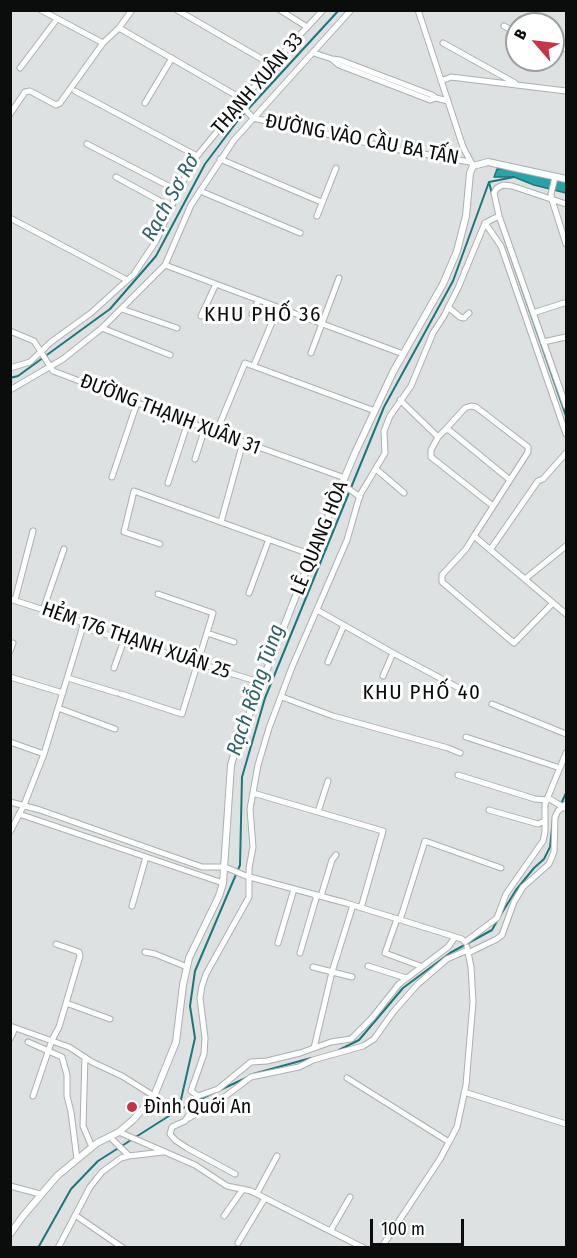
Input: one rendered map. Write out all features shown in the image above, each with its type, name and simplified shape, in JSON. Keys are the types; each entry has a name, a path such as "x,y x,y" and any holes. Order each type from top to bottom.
{"street":[{"path":"41,10 103,43"},
{"path":"177,10 272,65"},
{"path":"280,10 307,27"},
{"name":"THẠNH XUÂN 33","path":"10,368 30,362 91,313 134,274 156,241 178,191 197,156 272,65 323,10"},
{"path":"10,390 63,359 102,328 165,265 191,205 220,159 253,118 351,10"},
{"path":"417,10 463,147 472,164 488,162 567,179"},
{"path":"10,114 25,92 30,92 52,104 60,103 103,43 119,28 128,12"},
{"path":"20,68 57,19"},
{"path":"119,28 242,102 253,118"},
{"path":"443,43 519,86"},
{"path":"314,52 448,101"},
{"path":"145,103 172,58"},
{"path":"441,81 451,78 567,91"},
{"path":"75,91 197,156"},
{"path":"10,98 18,102"},
{"name":"ĐƯỜNG VÀO CẦU BA TẤN","path":"253,118 472,164"},
{"path":"87,144 178,191"},
{"path":"220,159 321,202"},
{"name":"LÊ QUANG HÒA","path":"10,1234 40,1194 76,1159 92,1147 122,1133 154,1096 176,1042 187,967 227,869 232,760 236,748 312,555 375,411 442,284 462,238 472,164"},
{"path":"317,216 336,168"},
{"path":"116,177 171,207"},
{"path":"555,178 551,197 567,244"},
{"path":"567,204 551,197 503,185 494,193 499,216 567,406"},
{"path":"200,190 300,233"},
{"path":"198,1096 191,1091 204,1054 205,1038 200,998 202,986 206,974 249,897 248,877 253,847 250,809 270,728 316,610 347,540 358,496 385,453 384,431 390,416 411,386 433,333 450,308 485,223 499,216"},
{"path":"10,218 127,280"},
{"path":"485,223 501,246 567,434"},
{"path":"165,265 404,354"},
{"path":"311,353 339,278"},
{"path":"201,316 216,284"},
{"path":"252,315 258,301"},
{"path":"533,313 564,303"},
{"path":"254,365 278,308"},
{"path":"450,308 460,317 464,318 469,313"},
{"path":"122,309 177,328"},
{"path":"102,328 170,355"},
{"path":"10,331 34,341 50,366"},
{"path":"543,342 567,337"},
{"path":"216,433 245,363 375,411"},
{"name":"ĐƯỜNG THẠNH XUÂN 31","path":"50,366 53,370 344,483 358,496"},
{"path":"400,400 438,437"},
{"path":"112,477 137,403"},
{"path":"493,506 431,457 430,450 438,437 465,408 471,406 476,407 524,443 528,447 528,452 466,549 442,575 442,582 514,643 554,603"},
{"path":"168,483 188,422"},
{"path":"195,459 205,428"},
{"path":"445,430 449,430 510,480"},
{"path":"221,522 243,442"},
{"path":"490,550 538,481 567,453"},
{"path":"375,469 404,493"},
{"path":"160,543 124,532 134,491 312,555"},
{"path":"13,599 33,531"},
{"path":"474,536 567,614"},
{"path":"249,593 269,539"},
{"path":"525,579 567,546"},
{"path":"43,610 64,549"},
{"path":"68,678 182,714 213,613 158,594"},
{"name":"HẺM 176 THẠNH XUÂN 25","path":"13,599 81,622 85,628 262,683"},
{"path":"316,610 472,695"},
{"path":"328,662 344,625"},
{"path":"10,832 24,805 44,754 83,626"},
{"path":"207,633 234,642"},
{"path":"114,668 124,640"},
{"path":"10,651 13,643"},
{"path":"383,676 393,653"},
{"path":"10,676 63,693"},
{"path":"282,697 333,716 448,747 460,753"},
{"path":"492,704 567,734"},
{"path":"58,708 115,729"},
{"path":"466,737 560,768"},
{"path":"10,742 44,754"},
{"path":"235,1174 175,1140 170,1134 172,1127 219,1101 251,1077 299,1067 314,1060 363,1046 374,1039 394,1011 418,984 447,960 467,948 497,918 506,894 543,841 549,800 567,753"},
{"path":"458,774 535,800 549,800 565,806"},
{"path":"318,812 328,781"},
{"path":"253,793 383,831 361,908"},
{"path":"10,801 202,867 227,869 455,937 467,948 471,967 473,1002 464,1092 457,1127 440,1159 381,1248"},
{"path":"467,948 497,939 502,935 514,902 523,887 549,864 555,844 555,817 558,811 565,806"},
{"path":"489,810 538,824 545,821"},
{"path":"19,814 223,883"},
{"path":"420,966 385,953 425,841 501,868"},
{"path":"300,953 319,896 336,855"},
{"path":"132,906 146,857"},
{"path":"278,943 294,889"},
{"path":"314,1048 353,905"},
{"path":"187,1118 198,1096 218,1089 251,1062 267,1061 331,1042 351,1039 406,978 448,947 455,937"},
{"path":"33,1096 52,1040 59,1027 80,954 56,944"},
{"path":"145,952 187,967"},
{"path":"368,966 406,978"},
{"path":"313,967 352,977"},
{"path":"66,1003 110,1019"},
{"path":"10,1039 13,1027 52,1040 69,1047 154,1096"},
{"path":"28,1042 62,1057 67,1075 67,1096 76,1159"},
{"path":"85,1057 83,1126 92,1147"},
{"path":"347,1077 449,1142"},
{"path":"464,1092 567,1124"},
{"path":"122,1133 195,1166 227,1186 257,1193 364,1248"},
{"path":"111,1139 127,1154"},
{"path":"58,1248 90,1187 102,1172 127,1154 164,1152"},
{"path":"257,1193 277,1156"},
{"path":"10,1186 40,1194"},
{"path":"224,1216 243,1189"},
{"path":"331,1230 350,1197"},
{"path":"238,1243 266,1198"},
{"path":"75,1215 123,1248"}],"water":[{"path":"510,168 566,182 566,193 514,177 494,177 497,169"}],"waterway":[{"name":"Rạch Sơ Rơ","path":"10,378 18,376 110,309 156,256 205,164 239,119 339,10"},
{"path":"489,182 514,177"},
{"name":"Rạch Rỗng Tùng","path":"489,182 492,194"},
{"name":"Rạch Rỗng Tùng","path":"38,1248 71,1189 98,1161 172,1114 180,1104 195,1038 190,1006 195,971 240,865 242,777 265,698 384,407 453,281 489,182"},
{"path":"503,234 566,416"},
{"path":"561,804 566,793"},
{"path":"500,916 516,890 544,859 550,847 553,819"},
{"path":"339,1050 359,1040 403,988 450,953 492,930 497,921"},
{"path":"253,1074 311,1058"},
{"path":"220,1090 248,1077"},
{"path":"175,1112 215,1092"}],"place":[{"name":"Đình Quới An","path":"132,1107"}],"district":[{"name":"KHU PHỐ 36","path":"263,315"},
{"name":"KHU PHỐ 40","path":"422,693"}]}
